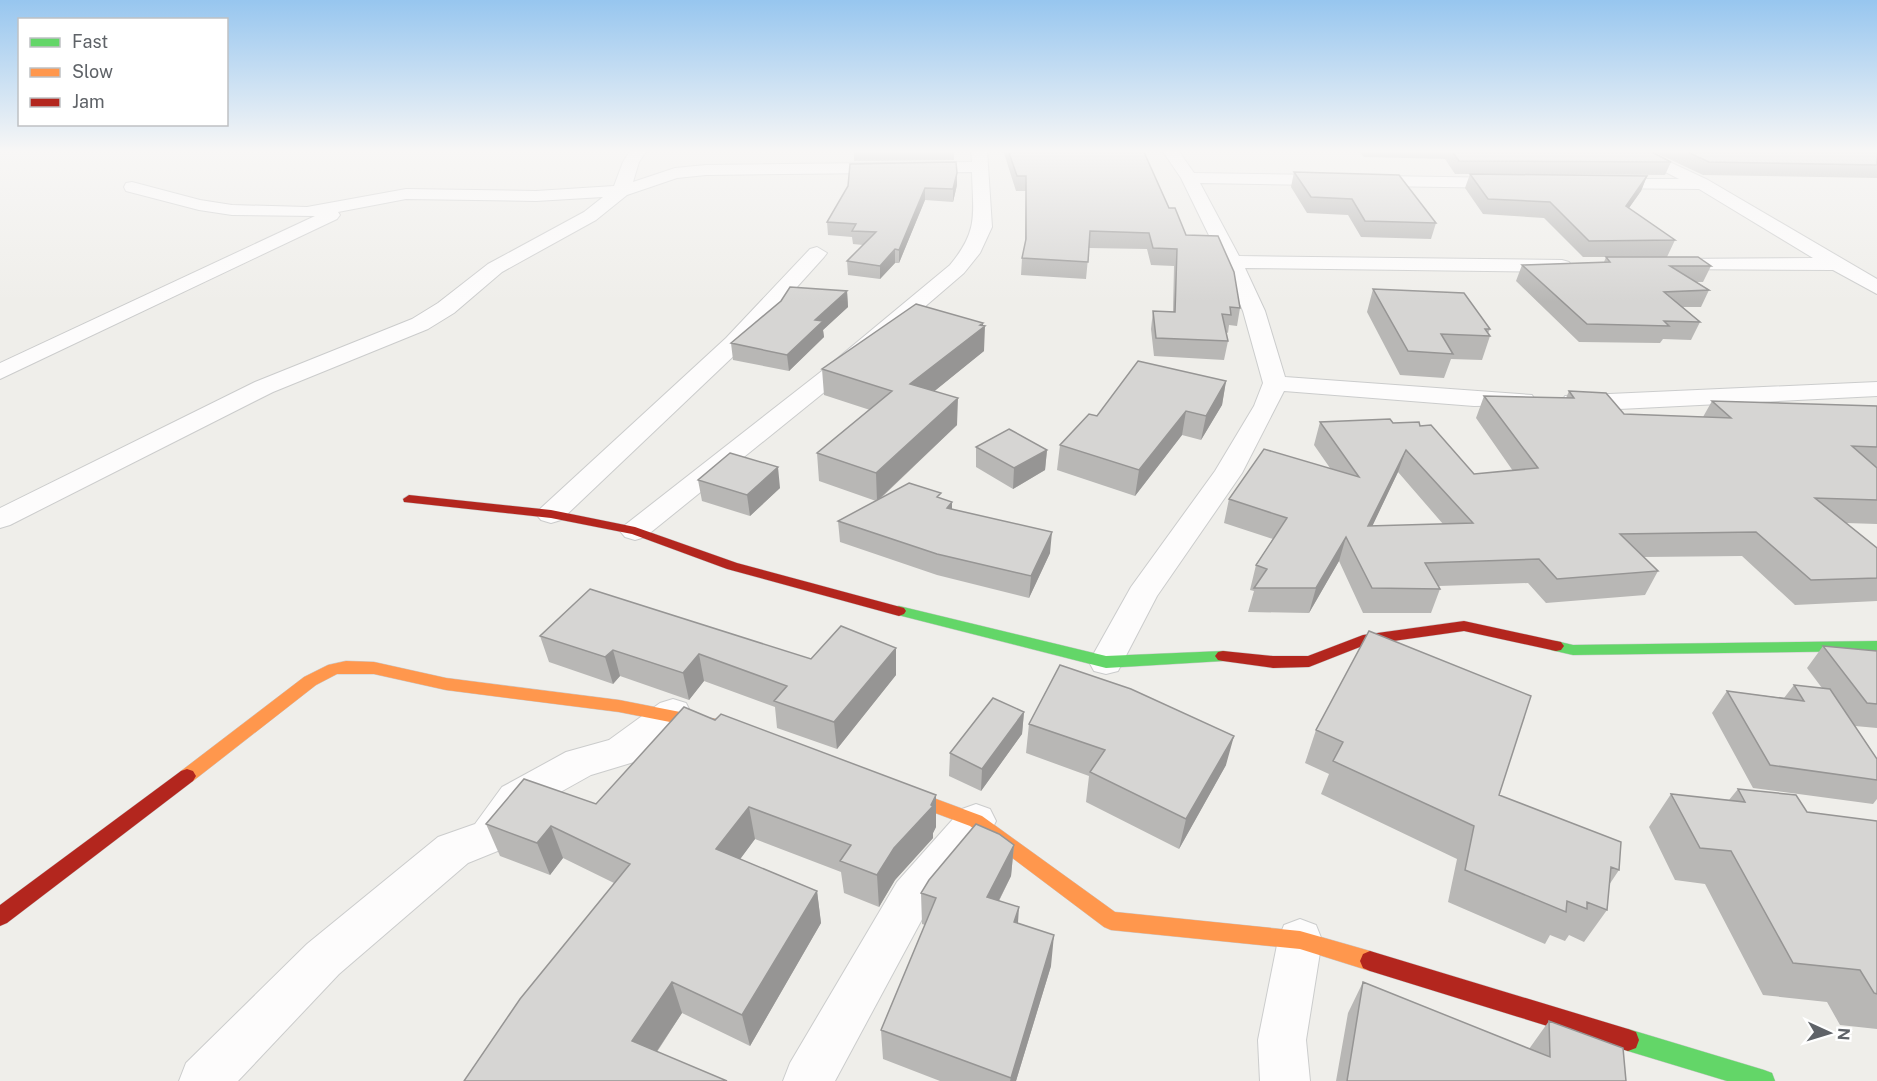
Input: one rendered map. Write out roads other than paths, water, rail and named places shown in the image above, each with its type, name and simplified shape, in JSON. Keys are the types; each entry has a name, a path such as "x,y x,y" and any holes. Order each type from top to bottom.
{"street":[{"path":"182,200 232,210 307,212 375,200"},
{"path":"0,519 264,387 420,324 446,308 495,268 590,216 609,200"},
{"path":"635,531 835,372 957,269 970,254 983,227 982,200"},
{"path":"1106,662 1142,594 1228,473 1266,406 1275,383 1254,311 1201,200"},
{"path":"1729,200 1877,288"},
{"path":"0,372 353,205"},
{"path":"551,514 734,343 817,253"},
{"path":"1232,262 1581,266"},
{"path":"1651,265 1835,264"},
{"path":"1275,383 1474,399 1619,402 1877,389"},
{"path":"409,500 551,514 635,531 732,566 877,606 1106,662 1231,656 1273,662 1309,661 1363,640 1464,626 1573,650 1877,646"},
{"path":"0,916 274,710 305,684 335,669 364,668 444,683 673,713 736,731"},
{"path":"204,1081 323,959 453,850 490,836 516,798 580,763 621,752 673,713"},
{"path":"884,787 976,821 1111,921 1300,940 1764,1081"},
{"path":"808,1081 912,896 976,821"},
{"path":"1286,1081 1282,1040 1300,940"}]}
